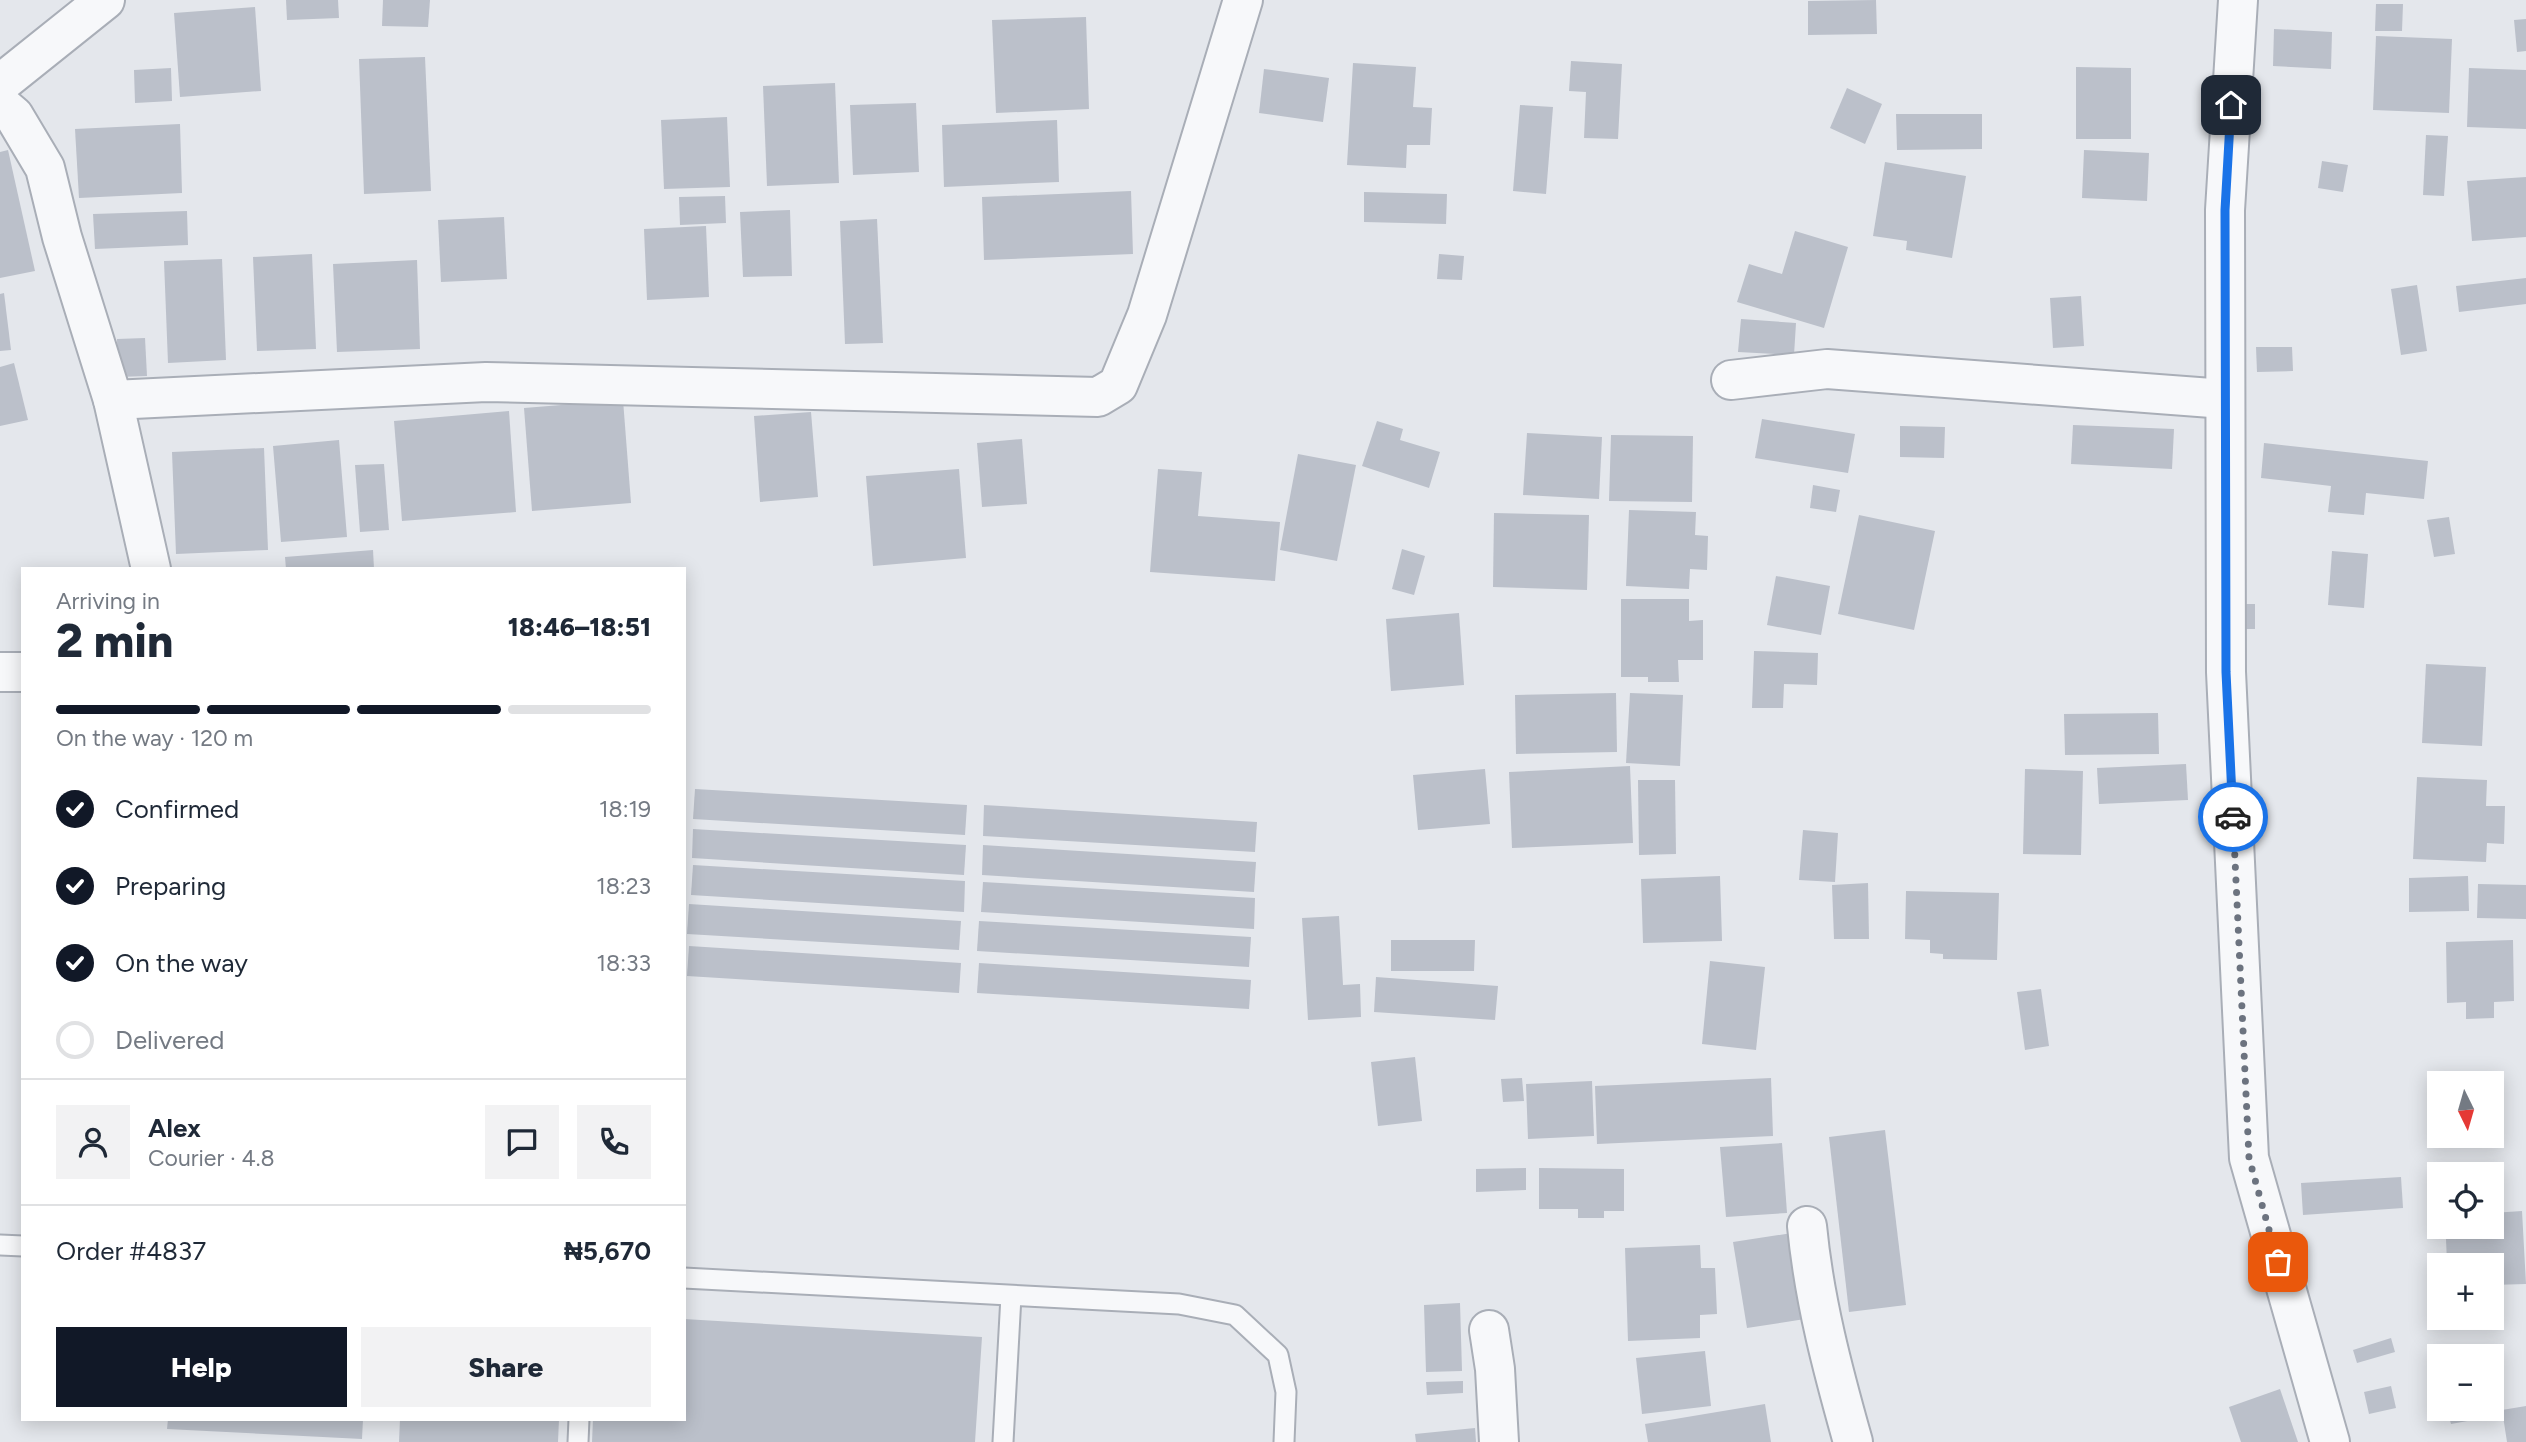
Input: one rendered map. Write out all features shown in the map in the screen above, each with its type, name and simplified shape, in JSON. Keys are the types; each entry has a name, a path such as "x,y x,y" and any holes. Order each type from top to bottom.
{"street":[{"path":"0,84 105,0"},
{"path":"113,400 486,382 1098,397 1118,385 1147,315 1243,0"},
{"path":"2238,0 2225,210 2226,672 2249,1158 2330,1442"},
{"path":"0,104 15,116 45,168 62,237 113,400 151,567"},
{"path":"1731,380 1827,369 2225,399"},
{"path":"0,672 21,672"},
{"path":"1808,1226 1811,1262 1831,1367 1853,1442"},
{"path":"1489,1330 1495,1369 1499,1442"}],"lane":[{"path":"0,1245 21,1246"},
{"path":"686,1278 1179,1304 1235,1315 1278,1355 1286,1392 1284,1442"},
{"path":"1003,1442 1011,1296"},
{"path":"578,1442 579,1421"}],"building":[{"path":"286,0 338,0 339,18 287,20"},
{"path":"383,0 430,0 428,27 382,26"},
{"path":"1876,0 1877,34 1808,35 1808,1"},
{"path":"2376,4 2403,4 2402,31 2375,31"},
{"path":"255,7 261,91 180,97 174,13"},
{"path":"1086,17 1089,109 996,113 992,20"},
{"path":"2526,19 2526,51 2517,52 2514,20"},
{"path":"2274,29 2332,32 2331,69 2273,66"},
{"path":"2376,36 2452,39 2449,113 2373,110"},
{"path":"425,57 431,191 364,194 359,59"},
{"path":"1571,61 1622,64 1618,139 1584,138 1586,92 1569,91"},
{"path":"1353,63 1416,67 1413,107 1432,108 1430,145 1407,145 1406,168 1347,165"},
{"path":"2076,67 2131,68 2131,139 2076,139"},
{"path":"171,68 172,101 135,103 134,70"},
{"path":"2469,68 2526,70 2526,129 2467,127"},
{"path":"1264,69 1329,78 1323,122 1259,113"},
{"path":"835,83 839,183 767,186 763,86"},
{"path":"1847,88 1882,104 1865,144 1830,128"},
{"path":"916,103 919,172 853,175 850,105"},
{"path":"1520,105 1553,107 1546,194 1513,191"},
{"path":"1896,114 1982,114 1982,149 1897,150"},
{"path":"727,117 730,187 664,189 661,120"},
{"path":"1057,120 1059,182 944,187 942,125"},
{"path":"180,124 182,193 79,198 75,129"},
{"path":"2426,135 2448,136 2444,196 2423,195"},
{"path":"8,150 35,271 0,278 0,152"},
{"path":"2084,150 2149,153 2147,201 2082,198"},
{"path":"2322,161 2348,165 2343,192 2318,188"},
{"path":"1885,162 1966,176 1952,258 1906,250 1907,241 1873,236"},
{"path":"2526,177 2526,237 2472,241 2467,181"},
{"path":"1131,191 1133,254 984,260 982,197"},
{"path":"1364,192 1447,194 1446,224 1364,222"},
{"path":"725,196 726,223 680,225 679,197"},
{"path":"790,210 792,276 743,277 740,212"},
{"path":"187,211 188,245 95,249 93,214"},
{"path":"504,217 507,279 441,282 438,220"},
{"path":"877,219 883,343 845,344 840,221"},
{"path":"706,226 709,297 647,300 644,229"},
{"path":"1795,231 1848,247 1824,328 1737,302 1749,264 1782,274"},
{"path":"312,254 316,349 257,351 253,257"},
{"path":"1439,254 1464,256 1462,280 1437,279"},
{"path":"222,259 226,360 168,363 164,261"},
{"path":"417,260 420,349 337,352 333,264"},
{"path":"2526,278 2526,304 2459,312 2456,286"},
{"path":"2417,285 2427,351 2401,355 2391,289"},
{"path":"4,293 11,350 0,351 0,294"},
{"path":"2081,296 2084,346 2053,348 2050,298"},
{"path":"1741,319 1796,323 1794,355 1738,352"},
{"path":"145,338 147,376 118,377 117,339"},
{"path":"2256,347 2292,347 2293,371 2257,372"},
{"path":"14,363 28,420 0,426 0,367"},
{"path":"623,400 631,503 532,511 524,408"},
{"path":"509,411 516,512 402,521 394,421"},
{"path":"811,412 818,497 760,502 754,416"},
{"path":"1762,419 1855,434 1848,473 1755,458"},
{"path":"1377,421 1403,429 1400,440 1440,452 1429,488 1362,466"},
{"path":"2073,425 2174,429 2172,469 2071,464"},
{"path":"1900,426 1945,427 1944,458 1900,457"},
{"path":"1527,433 1602,437 1599,499 1523,495"},
{"path":"1611,435 1693,436 1692,502 1609,501"},
{"path":"1022,439 1027,504 982,507 977,443"},
{"path":"339,440 347,537 281,542 273,446"},
{"path":"2264,443 2428,461 2424,499 2366,493 2364,515 2328,512 2331,486 2261,478"},
{"path":"264,448 268,550 176,554 172,452"},
{"path":"1298,454 1356,465 1337,561 1280,550"},
{"path":"384,464 389,530 360,532 355,465"},
{"path":"959,469 966,558 873,566 866,476"},
{"path":"1158,469 1202,472 1198,516 1280,522 1275,581 1150,572"},
{"path":"1813,485 1840,490 1836,512 1810,508"},
{"path":"1629,510 1696,512 1695,535 1708,536 1707,570 1690,569 1689,589 1626,586"},
{"path":"1494,513 1589,515 1587,590 1493,587"},
{"path":"1859,515 1935,531 1914,630 1838,614"},
{"path":"2449,517 2455,554 2434,557 2427,520"},
{"path":"1402,549 1425,556 1414,595 1392,589"},
{"path":"373,550 374,567 286,567 285,557"},
{"path":"2332,551 2368,554 2364,608 2328,605"},
{"path":"1776,576 1830,586 1821,635 1767,625"},
{"path":"1621,599 1689,599 1689,621 1703,620 1703,660 1678,660 1679,682 1648,682 1648,677 1621,677"},
{"path":"2241,604 2255,604 2255,629 2242,629"},
{"path":"1459,613 1464,685 1391,691 1386,619"},
{"path":"1754,651 1818,653 1817,685 1784,684 1783,708 1752,708"},
{"path":"2426,664 2486,667 2482,746 2422,743"},
{"path":"1616,693 1617,752 1516,754 1515,695"},
{"path":"1630,693 1683,695 1680,766 1626,763"},
{"path":"2158,713 2159,754 2065,755 2064,714"},
{"path":"2186,764 2188,800 2099,804 2097,768"},
{"path":"1630,766 1633,843 1512,848 1509,772"},
{"path":"1485,769 1490,824 1418,830 1413,775"},
{"path":"2025,769 2083,771 2081,855 2023,854"},
{"path":"2417,777 2487,780 2486,806 2505,806 2504,844 2487,843 2486,862 2413,859"},
{"path":"1638,780 1675,780 1676,854 1639,855"},
{"path":"695,789 967,805 965,835 693,819"},
{"path":"984,805 1257,822 1255,852 983,836"},
{"path":"693,829 966,845 964,875 692,858"},
{"path":"1803,830 1838,833 1835,882 1799,880"},
{"path":"983,845 1256,862 1254,892 982,875"},
{"path":"693,865 965,881 964,912 691,895"},
{"path":"1720,876 1722,941 1643,943 1641,879"},
{"path":"2468,876 2469,911 2409,912 2409,878"},
{"path":"983,882 1255,898 1254,929 981,912"},
{"path":"1868,883 1869,939 1834,939 1832,885"},
{"path":"2478,884 2526,885 2526,919 2477,918"},
{"path":"1906,891 1999,893 1997,960 1943,959 1943,954 1930,953 1930,940 1905,939"},
{"path":"689,904 961,921 959,950 687,934"},
{"path":"1339,916 1343,985 1360,984 1361,1017 1308,1020 1302,918"},
{"path":"979,921 1251,937 1249,967 977,951"},
{"path":"1391,940 1475,940 1474,971 1391,971"},
{"path":"2513,940 2514,1001 2494,1002 2494,1018 2466,1019 2466,1002 2447,1003 2446,942"},
{"path":"689,946 961,963 959,993 687,976"},
{"path":"1710,961 1765,967 1756,1050 1702,1044"},
{"path":"979,963 1251,980 1249,1009 977,993"},
{"path":"1376,977 1498,986 1495,1020 1374,1012"},
{"path":"2041,989 2049,1046 2025,1050 2017,992"},
{"path":"1415,1057 1422,1121 1378,1126 1371,1062"},
{"path":"1522,1078 1524,1101 1503,1102 1501,1079"},
{"path":"1771,1078 1773,1136 1597,1144 1595,1086"},
{"path":"1592,1081 1594,1136 1528,1139 1526,1084"},
{"path":"1885,1130 1906,1305 1849,1312 1829,1137"},
{"path":"1782,1143 1787,1213 1726,1217 1720,1147"},
{"path":"1526,1168 1526,1190 1476,1192 1476,1169"},
{"path":"1539,1168 1624,1169 1624,1211 1604,1211 1604,1218 1578,1218 1578,1209 1539,1209"},
{"path":"2401,1177 2403,1208 2303,1215 2301,1183"},
{"path":"2522,1211 2526,1284 2504,1285 2504,1253 2447,1253 2446,1239 2504,1239 2504,1212"},
{"path":"1792,1233 1805,1319 1747,1328 1733,1242"},
{"path":"1700,1245 1701,1268 1715,1268 1717,1314 1700,1315 1700,1338 1628,1341 1625,1248"},
{"path":"1460,1303 1462,1371 1426,1372 1424,1305"},
{"path":"686,1319 982,1337 975,1442 592,1442 593,1421 686,1421"},
{"path":"2391,1338 2395,1352 2357,1363 2353,1350"},
{"path":"1705,1351 1711,1406 1642,1414 1636,1358"},
{"path":"1463,1381 1463,1393 1427,1395 1426,1382"},
{"path":"2391,1386 2396,1408 2369,1414 2364,1392"},
{"path":"2280,1389 2298,1442 2241,1442 2229,1407"},
{"path":"1765,1404 1771,1442 1648,1442 1645,1424"},
{"path":"2526,1406 2526,1442 2507,1442 2504,1410"},
{"path":"168,1421 363,1421 362,1439 167,1429"},
{"path":"400,1421 559,1421 558,1442 399,1442"},
{"path":"1475,1428 1476,1442 1416,1442 1415,1434"}],"way so far":[{"path":"2233,817 2249,1158 2278,1262"}],"route":[{"path":"2231,105 2225,210 2226,672 2233,817"}]}
